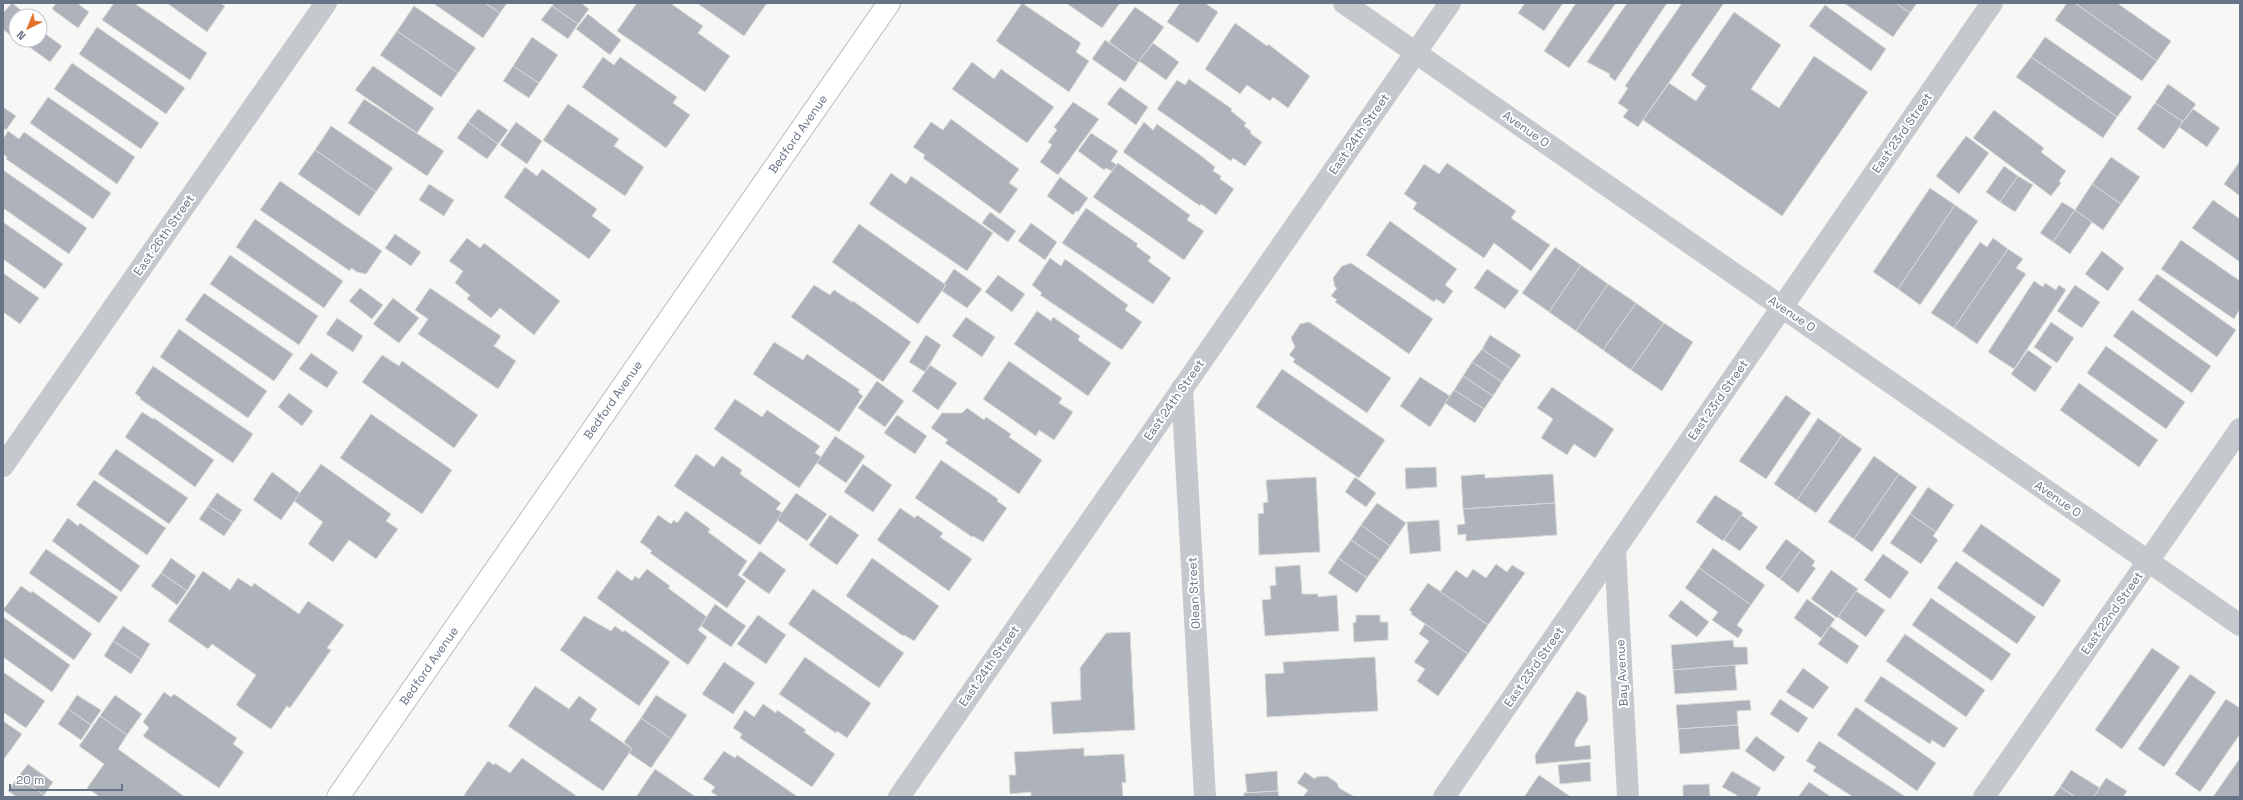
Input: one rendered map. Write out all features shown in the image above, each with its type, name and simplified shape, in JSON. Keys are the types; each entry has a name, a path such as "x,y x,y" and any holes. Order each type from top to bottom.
{"main road":[{"name":"Bedford Avenue","path":"338,797 889,3"}],"street":[{"name":"East 26th Street","path":"3,466 326,3"},
{"name":"Avenue O","path":"1344,3 2240,625"},
{"name":"East 24th Street","path":"899,797 1450,3"},
{"name":"East 23rd Street","path":"1444,797 1992,3"},
{"name":"Olean Street","path":"1182,388 1205,797"},
{"name":"East 22nd Street","path":"1984,797 2240,429"},
{"name":"Bay Avenue","path":"1615,549 1628,797"}],"building":[{"path":"12,3 18,8 8,8 8,33 3,29 3,13"},
{"path":"56,3 77,3 89,12 78,28 52,9"},
{"path":"114,3 134,3 207,53 190,80 102,20"},
{"path":"167,3 220,3 225,6 207,32"},
{"path":"433,3 485,3 500,13 483,38"},
{"path":"485,3 507,3 500,13"},
{"path":"554,3 581,3 589,9 578,24 552,6"},
{"path":"637,3 670,3 703,26 698,33 730,56 705,92 617,31"},
{"path":"697,3 767,3 744,36"},
{"path":"1022,3 1081,43 1076,52 1089,61 1069,92 996,41"},
{"path":"1066,3 1120,3 1102,28"},
{"path":"1180,3 1205,3 1218,12 1198,43 1167,22"},
{"path":"1525,3 1563,3 1544,31 1518,13"},
{"path":"1576,3 1616,3 1569,68 1544,51"},
{"path":"1627,3 1667,3 1615,81 1609,76 1610,74 1587,62"},
{"path":"1682,3 1724,3 1638,127 1623,117 1628,110 1618,103 1628,88 1625,86"},
{"path":"1844,3 1896,3 1910,13 1893,37"},
{"path":"1896,3 1917,3 1910,13"},
{"path":"2067,3 2075,3 2157,61 2142,81 2055,20"},
{"path":"2075,3 2117,3 2171,41 2157,61"},
{"path":"1825,5 1886,49 1871,71 1809,26"},
{"path":"414,6 476,48 458,73 397,31"},
{"path":"552,6 578,24 568,39 541,20"},
{"path":"1135,7 1164,27 1138,63 1109,42"},
{"path":"1734,12 1781,45 1751,89 1779,108 1814,56 1868,92 1782,216 1643,120 1669,83 1696,101 1706,86 1691,75"},
{"path":"588,14 621,40 610,55 576,29"},
{"path":"1235,23 1267,46 1268,44 1310,76 1288,108 1273,97 1270,101 1247,85 1240,94 1205,69"},
{"path":"97,27 185,88 166,114 79,54"},
{"path":"397,31 458,73 441,97 380,55"},
{"path":"48,36 62,46 50,62 31,48 48,48"},
{"path":"532,37 558,55 539,83 513,66"},
{"path":"2045,37 2132,97 2117,117 2031,57"},
{"path":"1105,40 1138,63 1125,82 1092,59"},
{"path":"1153,43 1179,62 1166,80 1139,61"},
{"path":"603,57 614,65 620,57 677,97 673,103 690,115 666,148 582,87"},
{"path":"2031,57 2117,117 2103,138 2016,77"},
{"path":"972,62 994,79 1001,69 1054,107 1027,143 952,89"},
{"path":"72,63 159,123 141,149 54,89"},
{"path":"373,66 434,108 417,133 355,90"},
{"path":"513,66 539,83 529,98 503,81"},
{"path":"1189,79 1232,109 1231,111 1246,123 1244,126 1251,131 1250,133 1262,142 1245,166 1233,158 1231,161 1157,109 1177,80 1185,85"},
{"path":"2168,84 2196,104 2183,122 2155,103"},
{"path":"1120,87 1148,107 1136,125 1107,104"},
{"path":"48,97 135,157 117,184 30,123"},
{"path":"364,99 444,151 427,176 348,123"},
{"path":"1073,102 1099,119 1058,175 1040,162 1052,145 1048,142 1057,130 1054,127"},
{"path":"2155,103 2183,122 2164,149 2137,129"},
{"path":"568,104 619,139 614,146 644,167 625,196 543,140"},
{"path":"3,107 16,116 6,130 3,128"},
{"path":"478,109 508,130 498,144 468,122"},
{"path":"2193,109 2220,128 2207,147 2179,127"},
{"path":"1994,110 2044,148 2041,152 2066,171 2059,181 2061,183 2051,196 1973,138"},
{"path":"951,119 1019,169 1009,183 1018,189 1000,214 923,158 925,155 913,147 931,122 943,130"},
{"path":"468,122 498,144 487,159 457,138"},
{"path":"516,122 542,141 527,164 500,145"},
{"path":"1144,122 1153,130 1157,124 1200,155 1215,167 1213,171 1221,176 1220,179 1234,189 1216,215 1201,204 1200,206 1123,152"},
{"path":"331,126 393,168 376,192 315,150"},
{"path":"8,131 19,139 24,132 111,193 93,219 6,159 7,157 3,154 3,139"},
{"path":"1091,133 1118,151 1111,161 1117,165 1112,171 1106,168 1104,170 1078,151"},
{"path":"1966,136 1989,153 1959,194 1936,176"},
{"path":"315,150 376,192 359,216 298,174"},
{"path":"2111,157 2140,177 2121,204 2092,184"},
{"path":"2240,161 2240,196 2224,184"},
{"path":"1118,163 1190,215 1187,220 1204,231 1184,260 1093,197"},
{"path":"1447,163 1516,211 1511,218 1550,245 1531,271 1494,243 1484,258 1413,209 1417,203 1404,194 1424,164 1439,174"},
{"path":"2004,166 2018,176 2000,202 1986,192"},
{"path":"525,167 537,176 542,169 597,209 592,216 611,230 589,259 504,197"},
{"path":"3,170 87,228 69,254 3,208"},
{"path":"891,173 906,184 911,176 993,233 967,271 869,204"},
{"path":"2018,176 2033,185 2015,212 2000,202"},
{"path":"1060,177 1088,198 1078,212 1076,211 1073,215 1047,196"},
{"path":"280,181 382,251 366,274 357,272 351,268 350,271 260,210"},
{"path":"429,184 454,200 444,216 419,200"},
{"path":"2092,184 2121,204 2103,230 2075,210"},
{"path":"1930,188 1955,205 1898,289 1873,272"},
{"path":"2213,200 2240,219 2240,262 2192,228"},
{"path":"2062,202 2075,210 2053,242 2040,233"},
{"path":"1955,205 1978,221 1920,305 1898,289"},
{"path":"1086,208 1138,244 1136,246 1151,257 1148,261 1171,278 1153,304 1062,243"},
{"path":"2075,210 2092,222 2070,254 2053,242"},
{"path":"990,212 1016,231 1008,242 982,223"},
{"path":"255,219 343,281 324,308 236,247"},
{"path":"1390,221 1457,269 1445,285 1453,291 1444,304 1436,299 1434,302 1366,255"},
{"path":"3,222 63,264 45,289 3,259"},
{"path":"1031,223 1057,242 1045,260 1018,241"},
{"path":"859,224 946,285 918,324 832,262"},
{"path":"395,234 421,252 411,266 385,248"},
{"path":"467,238 480,248 484,243 560,301 534,335 500,308 491,318 467,299 470,295 455,283 463,271 449,261"},
{"path":"1993,238 2008,249 1954,328 1931,313 1980,242 1987,247"},
{"path":"2181,240 2240,281 2240,309 2234,319 2161,269"},
{"path":"1555,247 1581,265 1549,312 1522,293"},
{"path":"2008,249 2023,259 2016,268 2026,274 1977,344 1954,328"},
{"path":"2102,251 2124,268 2108,291 2085,274"},
{"path":"230,255 318,316 299,345 210,284"},
{"path":"1050,258 1061,266 1065,259 1128,305 1125,310 1142,322 1122,350 1040,295 1042,293 1032,285"},
{"path":"1351,263 1433,319 1409,354 1335,302 1337,300 1331,296 1337,288 1335,287 1333,278 1342,266"},
{"path":"1581,265 1608,284 1576,331 1549,312"},
{"path":"954,269 982,289 967,308 942,291 946,285 944,284"},
{"path":"1487,269 1519,291 1505,309 1474,288"},
{"path":"3,273 39,298 20,324 3,312"},
{"path":"2157,274 2236,330 2217,357 2138,300"},
{"path":"998,275 1025,294 1012,312 985,292"},
{"path":"2034,281 2043,287 2045,283 2056,290 2059,285 2066,290 2014,369 1988,352"},
{"path":"1608,284 1636,303 1603,350 1576,331"},
{"path":"814,285 830,295 834,290 852,302 853,301 911,342 883,382 791,317"},
{"path":"2075,285 2100,302 2082,328 2057,311"},
{"path":"360,288 383,305 372,319 349,301"},
{"path":"430,288 501,336 494,346 516,361 498,389 418,334 428,319 415,310"},
{"path":"204,293 293,354 274,381 185,320"},
{"path":"393,298 419,318 399,343 373,324"},
{"path":"1636,303 1664,323 1631,370 1603,350"},
{"path":"2132,310 2211,366 2192,393 2113,336"},
{"path":"1037,311 1051,321 1053,317 1080,336 1078,340 1111,363 1088,396 1014,344"},
{"path":"966,317 995,337 982,357 952,336"},
{"path":"337,318 363,336 353,352 326,334"},
{"path":"1309,322 1391,378 1367,413 1293,362 1295,359 1289,355 1295,347 1291,338 1300,324"},
{"path":"2051,322 2074,338 2057,363 2034,347"},
{"path":"1664,323 1693,342 1662,391 1631,370"},
{"path":"179,329 267,391 248,418 160,357"},
{"path":"926,335 941,345 925,372 909,362"},
{"path":"1490,335 1521,355 1511,369 1482,349"},
{"path":"774,342 803,360 807,354 860,390 858,392 863,396 839,432 753,374"},
{"path":"2106,346 2185,402 2166,429 2087,373"},
{"path":"1482,349 1511,369 1502,382 1472,362"},
{"path":"2028,350 2052,367 2035,392 2011,374"},
{"path":"311,353 338,372 327,388 299,369"},
{"path":"382,355 399,366 402,361 478,415 454,448 362,382"},
{"path":"1009,361 1062,398 1059,403 1073,412 1054,440 1039,430 1036,436 983,399"},
{"path":"1472,362 1502,382 1493,396 1463,376"},
{"path":"930,365 957,383 938,410 912,391"},
{"path":"153,366 253,434 233,463 140,399 141,398 135,393"},
{"path":"1282,369 1385,440 1359,478 1256,407"},
{"path":"1463,376 1493,396 1484,409 1454,390"},
{"path":"1420,377 1450,396 1430,427 1400,406"},
{"path":"877,381 904,401 885,427 858,408"},
{"path":"2079,383 2158,440 2139,467 2060,410"},
{"path":"1552,387 1614,429 1595,458 1574,444 1567,455 1541,438 1553,419 1537,408"},
{"path":"1454,390 1484,409 1475,423 1445,403"},
{"path":"289,393 313,411 302,426 278,407"},
{"path":"1786,395 1811,413 1766,479 1739,461"},
{"path":"735,399 762,417 767,410 820,446 815,453 821,457 799,488 714,429"},
{"path":"967,408 984,420 986,417 1011,434 1009,437 1042,460 1019,494 945,443 948,440 931,428 942,413 962,413"},
{"path":"142,412 153,419 154,418 214,460 195,487 125,437"},
{"path":"371,414 452,470 422,514 340,458"},
{"path":"897,415 927,436 915,454 884,433"},
{"path":"1818,418 1842,435 1797,500 1774,484"},
{"path":"1842,435 1862,449 1816,513 1797,500"},
{"path":"835,436 865,456 846,483 817,463"},
{"path":"116,449 188,498 169,524 98,474"},
{"path":"696,454 714,467 722,456 742,470 740,474 781,503 776,509 783,513 760,545 674,486"},
{"path":"1874,456 1899,474 1854,539 1828,522"},
{"path":"941,460 998,499 997,501 1007,508 983,542 973,536 972,537 915,498"},
{"path":"321,464 391,514 386,521 398,529 376,559 349,540 333,562 308,544 323,522 294,501"},
{"path":"863,464 892,485 873,512 844,492"},
{"path":"1436,467 1437,487 1406,489 1405,468"},
{"path":"272,472 300,493 281,520 253,500"},
{"path":"1485,474 1485,478 1553,474 1555,503 1463,509 1461,476"},
{"path":"1899,474 1917,487 1872,552 1854,539"},
{"path":"1316,477 1320,552 1259,555 1258,514 1264,513 1263,503 1268,502 1266,480"},
{"path":"1355,477 1376,493 1366,507 1345,492"},
{"path":"94,480 166,528 147,555 76,505"},
{"path":"1928,487 1954,505 1936,532 1910,514"},
{"path":"217,493 242,510 233,523 208,506"},
{"path":"796,493 827,514 807,541 777,520"},
{"path":"1715,495 1743,513 1723,541 1696,522"},
{"path":"1377,503 1406,523 1390,546 1361,525"},
{"path":"1555,503 1557,535 1466,541 1466,534 1458,535 1457,525 1465,524 1463,509"},
{"path":"208,506 233,523 224,536 199,519"},
{"path":"900,508 915,518 917,515 943,533 940,537 972,559 949,591 877,540"},
{"path":"686,511 710,529 708,532 747,561 738,575 746,581 727,608 650,553 652,551 640,542 658,515 671,524 674,520 677,523"},
{"path":"1910,514 1936,532 1933,536 1938,540 1921,564 1890,543"},
{"path":"830,515 859,535 837,565 809,545"},
{"path":"1741,515 1758,527 1740,551 1724,540"},
{"path":"68,518 78,526 80,523 140,566 121,592 52,541"},
{"path":"1439,520 1441,551 1410,554 1407,522"},
{"path":"1981,524 2061,580 2043,607 1962,551"},
{"path":"1361,525 1390,546 1380,560 1351,540"},
{"path":"1786,539 1801,550 1780,579 1765,568"},
{"path":"1351,540 1380,560 1367,578 1338,558"},
{"path":"1713,548 1765,585 1751,605 1699,568"},
{"path":"46,549 118,597 99,623 29,573"},
{"path":"1801,550 1815,561 1812,566 1816,568 1798,593 1780,579"},
{"path":"760,551 786,570 769,594 742,575"},
{"path":"1883,554 1909,572 1890,599 1864,580"},
{"path":"171,558 196,576 187,591 161,573"},
{"path":"872,558 939,606 914,641 904,635 903,636 846,596"},
{"path":"1338,558 1367,578 1357,593 1328,573"},
{"path":"1956,561 2036,617 2017,644 1937,588"},
{"path":"1496,564 1507,572 1512,565 1525,573 1488,625 1440,592 1456,570 1467,578 1473,569 1486,578"},
{"path":"1300,565 1302,594 1318,594 1318,597 1337,595 1339,631 1265,636 1262,600 1271,599 1270,586 1276,585 1275,567"},
{"path":"1699,568 1751,605 1737,625 1743,630 1738,638 1712,620 1718,612 1685,588"},
{"path":"647,569 670,586 668,588 707,617 698,630 707,637 688,665 597,598 617,570 632,581 635,576 639,579"},
{"path":"1831,570 1858,589 1837,618 1811,599"},
{"path":"203,571 230,590 238,578 252,587 254,583 299,614 308,601 344,625 327,648 331,650 290,708 287,706 271,729 236,705 256,675 212,644 208,649 168,621"},
{"path":"161,573 187,591 177,605 151,586"},
{"path":"1428,583 1488,625 1468,654 1411,614 1412,612 1409,610"},
{"path":"21,586 31,593 32,591 92,634 74,660 3,610"},
{"path":"813,589 904,653 879,688 788,624"},
{"path":"1856,591 1885,610 1866,637 1838,617"},
{"path":"1931,598 2011,654 1992,681 1912,625"},
{"path":"1807,599 1835,619 1821,638 1794,618"},
{"path":"1681,600 1709,622 1697,637 1668,616"},
{"path":"715,604 746,626 731,647 701,626"},
{"path":"758,615 786,635 766,664 737,644"},
{"path":"1356,615 1380,615 1380,622 1388,622 1388,640 1354,642 1353,623 1356,622"},
{"path":"584,616 611,631 615,626 623,632 624,630 670,662 639,706 560,650"},
{"path":"3,617 70,665 52,692 3,657"},
{"path":"1425,624 1468,654 1438,696 1417,681 1425,669 1414,662 1429,641 1419,634"},
{"path":"123,626 150,644 141,659 113,641"},
{"path":"1830,626 1859,646 1847,664 1818,644"},
{"path":"1130,632 1135,730 1053,734 1051,702 1081,700 1080,668 1106,633"},
{"path":"1905,634 1985,690 1966,717 1886,661"},
{"path":"1733,640 1734,647 1747,647 1748,664 1673,670 1671,645"},
{"path":"113,641 141,659 131,674 104,656"},
{"path":"2152,648 2180,667 2122,749 2095,730"},
{"path":"805,657 871,703 847,738 837,731 836,733 779,694"},
{"path":"1375,657 1378,711 1267,717 1265,674 1284,673 1283,662"},
{"path":"724,662 755,683 733,714 702,694"},
{"path":"1735,665 1737,690 1675,694 1673,670"},
{"path":"1803,668 1829,687 1813,709 1786,692"},
{"path":"3,672 45,701 26,728 3,712"},
{"path":"2190,674 2216,692 2164,767 2138,749"},
{"path":"1881,676 1958,728 1944,748 1932,740 1930,744 1864,701"},
{"path":"535,686 569,709 579,696 597,709 590,720 632,749 603,791 508,726"},
{"path":"1577,691 1586,696 1588,720 1575,741 1575,747 1590,745 1591,759 1536,764 1535,755"},
{"path":"164,692 171,697 174,694 237,738 233,744 244,752 219,788 143,736 149,728 143,722"},
{"path":"77,695 101,710 91,725 68,709"},
{"path":"115,695 142,714 127,735 100,716"},
{"path":"656,695 687,715 671,739 641,718"},
{"path":"1780,699 1808,718 1798,733 1770,714"},
{"path":"2226,699 2240,708 2240,734 2200,792 2175,774"},
{"path":"1750,700 1751,710 1737,711 1738,725 1678,729 1676,705"},
{"path":"763,704 776,713 777,710 806,730 804,732 835,754 812,787 740,738 742,734 733,728 745,710 754,717"},
{"path":"1856,707 1936,763 1917,791 1837,735"},
{"path":"68,709 91,725 81,740 58,724"},
{"path":"100,716 127,735 118,749 185,797 100,797 87,788 104,764 79,746"},
{"path":"641,718 671,739 651,768 629,753 632,749 624,742"},
{"path":"3,721 22,734 4,759 3,758"},
{"path":"1738,725 1740,749 1680,754 1678,729"},
{"path":"1756,736 1785,757 1774,772 1745,751"},
{"path":"1819,741 1906,797 1853,797 1813,771 1816,767 1806,761"},
{"path":"1084,748 1084,756 1124,754 1126,783 1122,782 1123,797 1031,797 1031,792 1010,794 1009,775 1016,775 1014,752"},
{"path":"724,751 735,758 737,755 798,797 719,797 711,792 715,787 703,779"},
{"path":"522,758 578,797 467,797 464,795 488,761 494,765 495,763 510,773"},
{"path":"2240,758 2240,797 2213,797"},
{"path":"1590,762 1591,781 1560,784 1558,765"},
{"path":"28,764 53,782 44,795 18,777"},
{"path":"655,769 696,797 636,797"},
{"path":"2071,770 2100,788 2094,797 2076,797 2060,787"},
{"path":"1277,771 1278,791 1247,793 1245,774"},
{"path":"1732,771 1761,788 1756,797 1740,797 1722,787"},
{"path":"1305,772 1315,779 1316,777 1327,776 1337,783 1339,788 1355,797 1303,797 1308,790 1297,783"},
{"path":"1539,775 1571,797 1524,797"},
{"path":"18,777 44,795 42,797 17,797 8,791"},
{"path":"2106,778 2127,791 2123,797 2094,797"},
{"path":"1809,782 1831,797 1798,797"},
{"path":"1709,784 1710,797 1683,797 1683,785"},
{"path":"2060,787 2075,797 2053,797"},
{"path":"1278,791 1279,797 1244,797 1244,793"}]}
